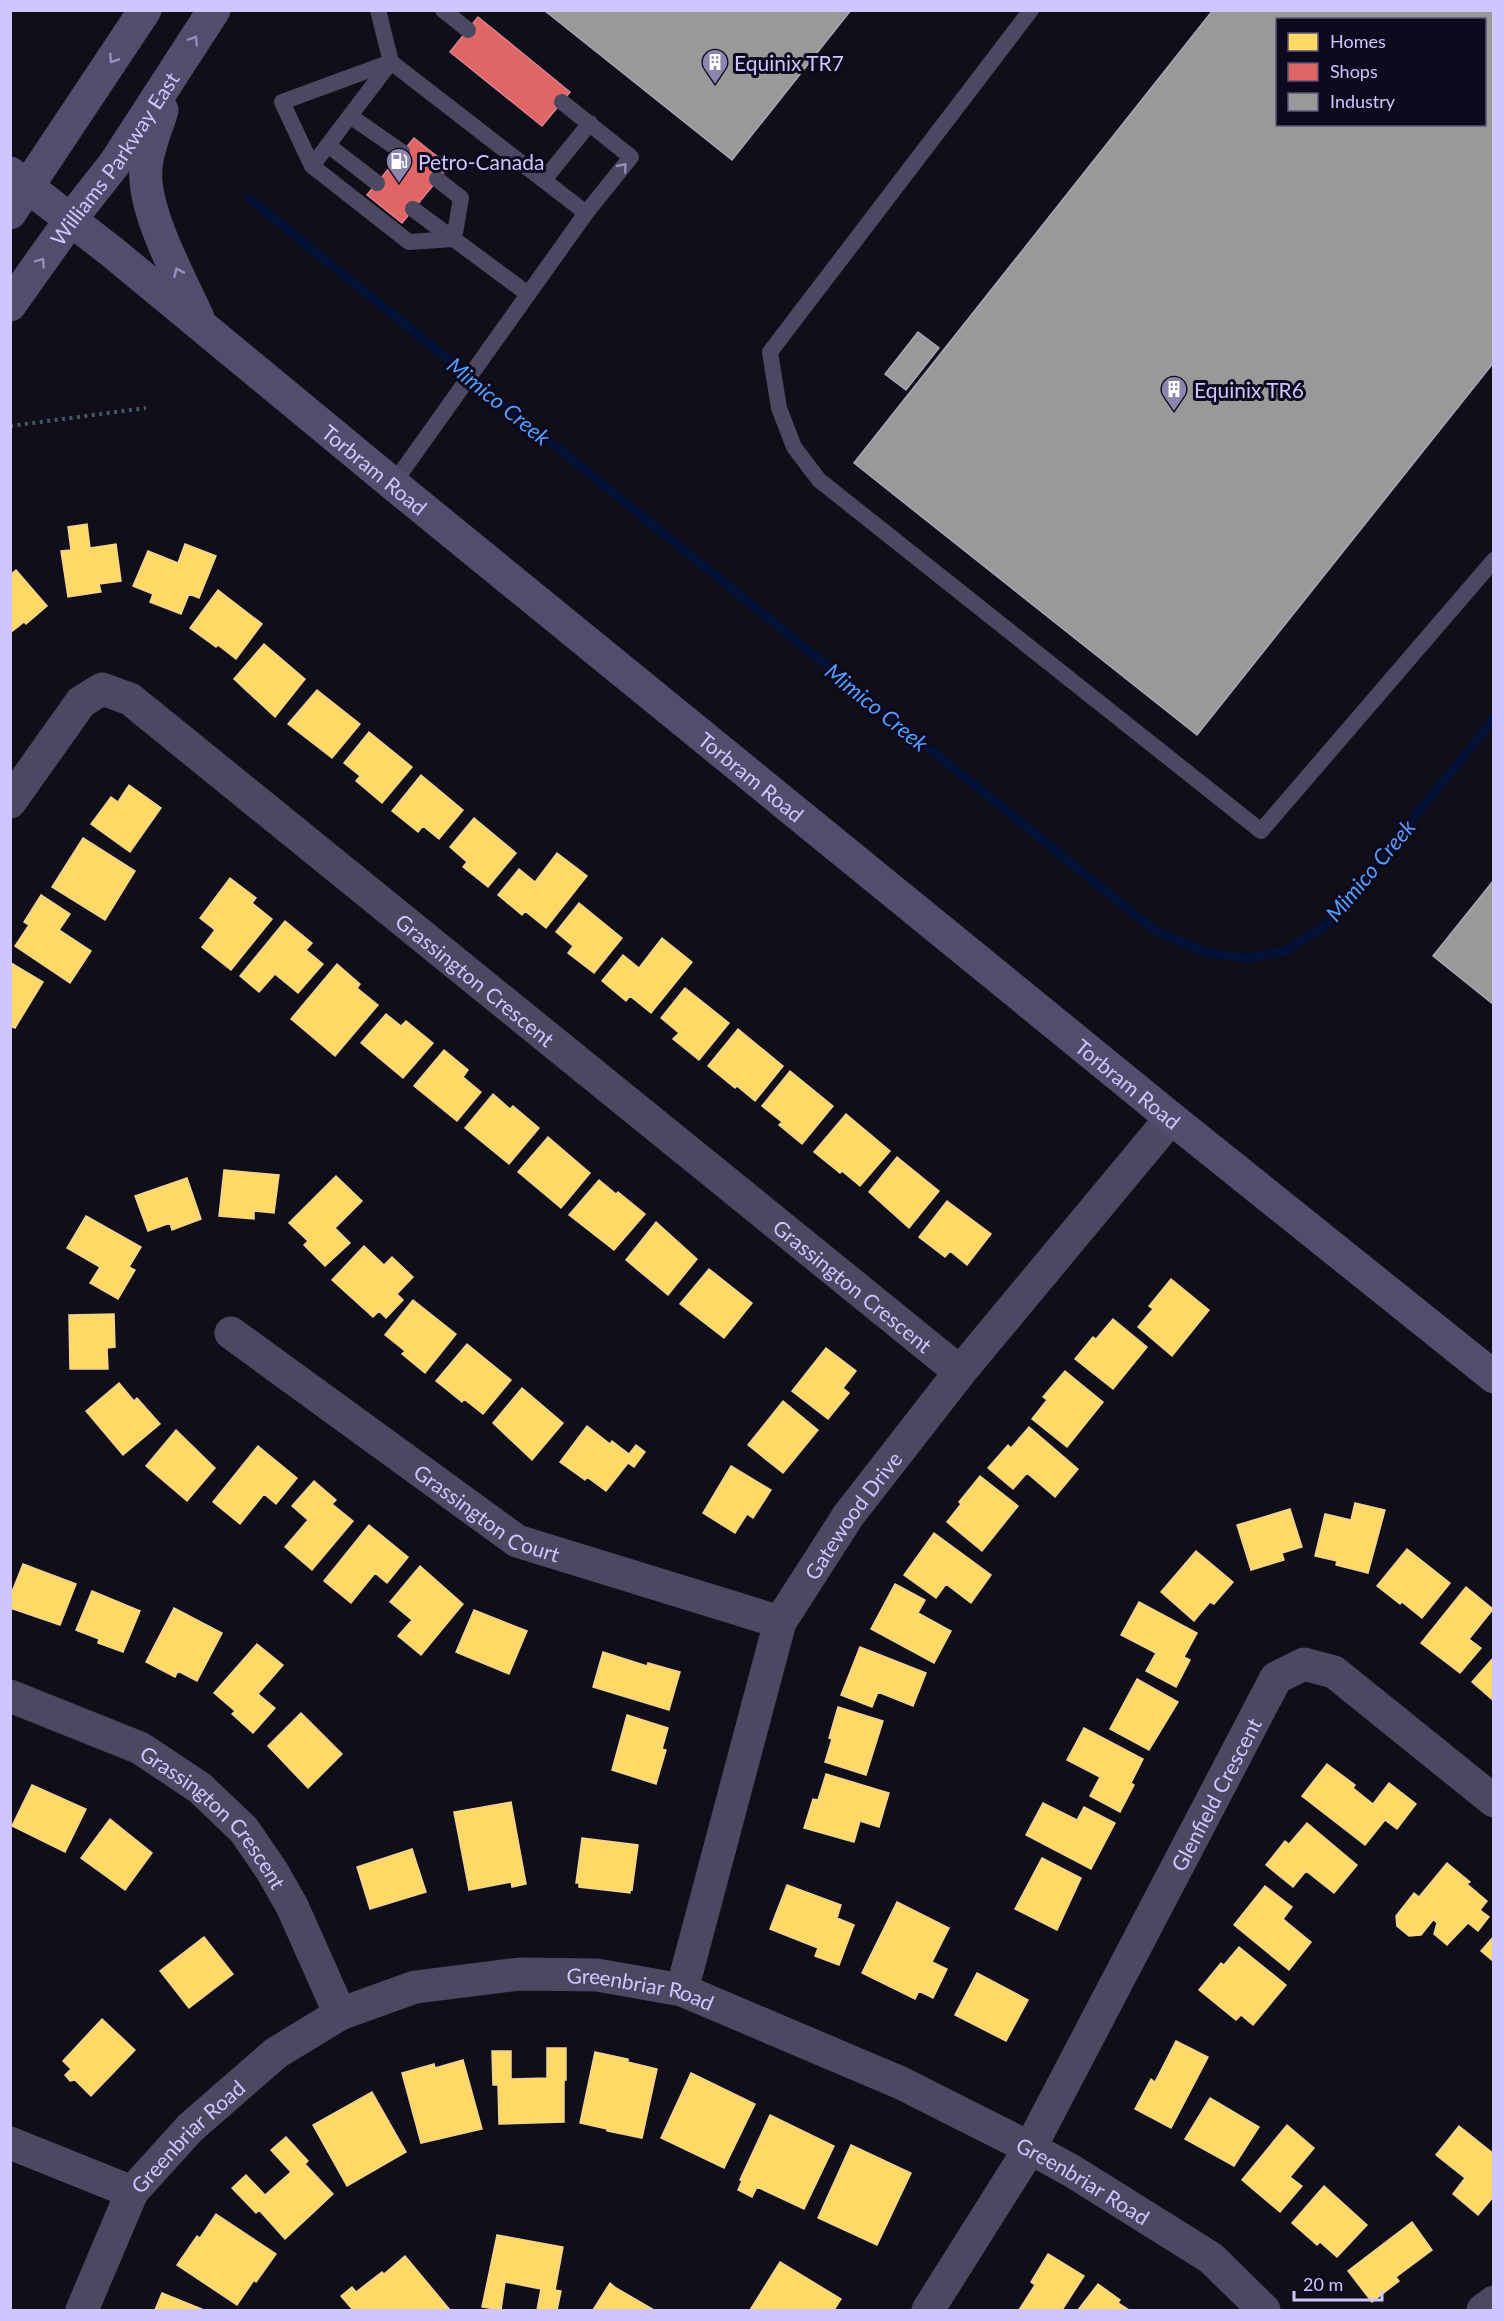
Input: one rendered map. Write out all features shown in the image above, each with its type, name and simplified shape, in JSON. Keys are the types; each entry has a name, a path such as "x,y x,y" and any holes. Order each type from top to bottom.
{"main road":[{"path":"16,191 145,10"},
{"name":"Williams Parkway East","path":"10,305 71,219 116,163 214,10"},
{"path":"175,70 146,166 146,190 151,213 201,326"},
{"name":"Torbram Road","path":"16,191 71,219 1171,1118 1494,1377"}],"street":[{"name":"Grassington Crescent","path":"10,802 81,702 102,689 130,699 960,1372"},
{"name":"Gatewood Drive","path":"682,1990 780,1622 848,1515 960,1372 1171,1118"},
{"name":"Grassington Court","path":"231,1334 517,1541 780,1622"},
{"name":"Glenfield Crescent","path":"928,2310 1030,2148 1276,1678 1304,1664 1334,1672 1494,1801"},
{"name":"Grassington Crescent","path":"10,1696 141,1748 200,1788 244,1830 292,1906 340,2014"},
{"name":"Greenbriar Road","path":"82,2310 132,2193 190,2127 276,2053 340,2014 416,1987 520,1974 597,1975 682,1990 901,2083 1072,2171 1210,2258 1264,2310"},
{"path":"10,2144 132,2193"},
{"path":"1483,2310 1494,2302"}],"lane":[{"path":"378,10 391,62 586,213"},
{"path":"443,10 468,30"},
{"path":"1031,10 770,352 779,408 794,447 819,480 1261,831 1494,561"},
{"path":"312,166 391,62"},
{"path":"391,62 282,102 312,166 409,242 454,239"},
{"path":"393,484 586,213 632,157 561,102"},
{"path":"350,116 402,152"},
{"path":"544,180 590,123"},
{"path":"328,145 377,183"},
{"path":"438,179 461,198 454,239"},
{"path":"413,209 528,294"}],"path":[{"path":"10,426 146,408"}],"building: Homes":[{"path":"87,524 90,548 116,544 121,581 99,584 101,592 68,597 61,551 71,550 68,527"},
{"path":"185,544 216,556 199,598 189,594 181,614 150,602 153,594 133,586 148,551 178,563"},
{"path":"16,570 47,606 26,624 24,622 10,633 10,575"},
{"path":"218,590 262,624 236,659 190,628"},
{"path":"264,644 305,679 275,717 234,679"},
{"path":"317,690 360,724 332,758 288,724"},
{"path":"369,732 412,767 382,803 356,781 360,776 344,763"},
{"path":"421,775 463,810 439,839 423,826 418,832 392,811"},
{"path":"129,785 161,808 130,852 91,824 111,797 118,802"},
{"path":"474,818 516,853 488,887 463,867 467,862 450,847"},
{"path":"83,838 135,871 105,920 52,887"},
{"path":"557,853 587,876 546,928 525,911 522,915 498,895 519,869 535,882"},
{"path":"230,878 256,898 252,903 272,919 231,970 202,947 215,930 200,918"},
{"path":"41,895 70,914 59,930 91,951 70,983 15,946 29,925 24,922"},
{"path":"579,903 622,938 594,973 568,953 573,946 556,932"},
{"path":"285,921 312,943 306,950 323,964 298,993 275,974 259,992 240,976"},
{"path":"662,938 692,962 651,1013 630,996 626,1001 602,981 623,955 639,968"},
{"path":"11,963 43,982 15,1028 10,1026"},
{"path":"337,964 360,984 357,988 378,1005 335,1056 291,1019"},
{"path":"685,988 729,1023 699,1060 673,1039 679,1033 661,1018"},
{"path":"386,1014 401,1026 406,1021 433,1043 403,1078 361,1043"},
{"path":"738,1029 783,1066 755,1101 708,1066"},
{"path":"444,1050 468,1070 463,1077 481,1092 457,1121 414,1086"},
{"path":"790,1071 833,1106 802,1144 779,1125 782,1122 762,1106"},
{"path":"493,1094 510,1109 513,1106 539,1128 509,1164 465,1128"},
{"path":"846,1114 890,1151 860,1186 814,1152"},
{"path":"548,1137 590,1173 561,1208 518,1172"},
{"path":"897,1157 939,1191 909,1228 869,1192"},
{"path":"224,1170 279,1175 274,1213 254,1211 254,1219 219,1216"},
{"path":"336,1176 362,1201 335,1228 350,1243 325,1266 304,1245 308,1241 289,1223"},
{"path":"187,1178 201,1219 172,1230 170,1223 148,1231 135,1196"},
{"path":"599,1180 645,1214 614,1250 569,1215"},
{"path":"947,1201 991,1234 967,1265 950,1251 945,1257 919,1237"},
{"path":"86,1216 141,1247 129,1267 135,1270 118,1299 90,1283 100,1267 67,1248"},
{"path":"656,1222 697,1259 668,1295 626,1260"},
{"path":"364,1246 384,1265 392,1257 413,1277 397,1294 403,1300 386,1318 379,1311 373,1317 332,1280"},
{"path":"709,1269 752,1303 724,1338 680,1304"},
{"path":"1171,1279 1209,1310 1172,1356 1138,1327 1153,1309 1149,1306"},
{"path":"413,1300 456,1334 425,1373 402,1354 405,1351 385,1335"},
{"path":"114,1314 115,1347 107,1348 108,1369 70,1369 69,1315"},
{"path":"1113,1319 1147,1347 1113,1389 1075,1359 1093,1337 1096,1339"},
{"path":"467,1344 511,1380 483,1414 464,1399 462,1402 436,1381"},
{"path":"826,1348 856,1371 843,1388 849,1393 828,1419 792,1391"},
{"path":"1065,1371 1103,1402 1067,1447 1032,1419 1047,1400 1043,1397"},
{"path":"119,1383 134,1401 137,1398 160,1424 123,1455 86,1411"},
{"path":"522,1388 563,1423 532,1460 493,1423"},
{"path":"783,1401 818,1430 783,1473 748,1445"},
{"path":"587,1426 610,1444 612,1441 629,1454 636,1445 645,1452 634,1467 628,1463 606,1491 587,1477 585,1480 560,1462"},
{"path":"1029,1427 1078,1469 1055,1497 1027,1473 1013,1489 988,1468 1008,1445 1011,1448"},
{"path":"176,1430 215,1468 187,1501 146,1466"},
{"path":"258,1446 297,1478 276,1504 264,1494 240,1524 213,1502"},
{"path":"731,1466 771,1490 753,1518 747,1514 735,1533 703,1513"},
{"path":"980,1476 1018,1506 982,1551 947,1522 961,1504 959,1502"},
{"path":"314,1481 336,1500 332,1504 353,1521 312,1570 285,1547 308,1520 292,1506"},
{"path":"1355,1503 1385,1510 1368,1573 1336,1565 1337,1561 1315,1556 1325,1514 1351,1520"},
{"path":"1290,1509 1302,1547 1282,1553 1284,1560 1251,1570 1237,1525"},
{"path":"369,1525 408,1557 387,1583 375,1573 351,1603 324,1581"},
{"path":"934,1533 991,1575 971,1603 946,1584 936,1598 904,1575"},
{"path":"1407,1549 1450,1583 1422,1618 1377,1586"},
{"path":"1196,1551 1233,1582 1214,1604 1210,1602 1194,1621 1161,1592"},
{"path":"23,1564 76,1584 60,1625 10,1608 10,1597"},
{"path":"420,1566 463,1604 421,1655 398,1636 412,1620 390,1602"},
{"path":"895,1584 925,1600 918,1613 951,1631 934,1663 871,1629"},
{"path":"1466,1587 1493,1609 1469,1639 1481,1648 1460,1673 1421,1643"},
{"path":"92,1591 140,1611 123,1652 98,1643 99,1639 76,1630"},
{"path":"1139,1602 1197,1633 1184,1657 1190,1660 1176,1687 1146,1671 1156,1653 1121,1635"},
{"path":"174,1608 222,1633 197,1681 178,1671 175,1677 146,1662"},
{"path":"474,1610 527,1631 509,1674 456,1652"},
{"path":"257,1644 283,1665 258,1694 275,1708 253,1733 232,1714 235,1711 214,1693"},
{"path":"860,1647 926,1673 913,1706 878,1692 872,1707 841,1695"},
{"path":"603,1652 647,1666 648,1663 680,1672 669,1710 593,1687"},
{"path":"1494,1657 1494,1701 1472,1682"},
{"path":"1137,1679 1178,1702 1149,1750 1110,1729"},
{"path":"838,1707 883,1721 866,1775 825,1762"},
{"path":"301,1713 342,1754 308,1788 268,1746"},
{"path":"627,1715 668,1728 662,1749 666,1750 656,1784 612,1770"},
{"path":"1084,1728 1143,1759 1131,1783 1134,1785 1120,1812 1090,1796 1100,1777 1067,1760"},
{"path":"1327,1764 1355,1785 1353,1788 1373,1804 1389,1783 1416,1804 1397,1829 1385,1820 1365,1845 1302,1796"},
{"path":"826,1774 889,1793 879,1827 860,1821 854,1842 804,1828 813,1799 818,1800"},
{"path":"32,1785 86,1809 65,1852 12,1826"},
{"path":"511,1802 526,1884 512,1887 511,1882 469,1890 454,1812"},
{"path":"1043,1803 1077,1820 1084,1807 1115,1823 1091,1869 1026,1835"},
{"path":"110,1819 152,1853 125,1890 81,1858"},
{"path":"1307,1823 1357,1865 1334,1893 1306,1871 1293,1887 1266,1865 1285,1841 1289,1844"},
{"path":"582,1838 638,1845 630,1893 579,1887 579,1883 576,1883"},
{"path":"412,1849 426,1892 370,1909 357,1867"},
{"path":"1042,1858 1081,1878 1057,1930 1015,1909"},
{"path":"1447,1863 1470,1882 1467,1884 1487,1901 1480,1910 1489,1917 1478,1931 1468,1923 1447,1945 1434,1934 1437,1923 1434,1920 1437,1915 1421,1935 1409,1936 1397,1926 1396,1916 1414,1893 1419,1897"},
{"path":"787,1885 841,1905 837,1918 854,1925 839,1965 815,1956 818,1948 770,1929"},
{"path":"1265,1886 1292,1907 1283,1919 1311,1942 1289,1970 1234,1925"},
{"path":"897,1902 949,1928 932,1962 947,1969 933,1998 919,1991 915,1999 862,1973"},
{"path":"1494,1936 1494,1962 1481,1951"},
{"path":"204,1937 233,1974 189,2008 160,1971"},
{"path":"1239,1947 1286,1985 1253,2025 1241,2015 1236,2020 1199,1990 1221,1963 1224,1965"},
{"path":"977,1973 1028,2000 1006,2041 955,2015"},
{"path":"102,2019 135,2050 91,2096 75,2080 70,2081 65,2075 71,2069 63,2061"},
{"path":"1176,2041 1208,2057 1171,2128 1135,2109 1151,2079 1155,2082"},
{"path":"547,2048 566,2048 564,2122 499,2124 498,2085 493,2085 492,2051 511,2051 511,2079 547,2078"},
{"path":"595,2052 628,2059 628,2062 657,2069 642,2138 580,2123"},
{"path":"463,2060 482,2129 421,2143 402,2073 434,2064 435,2068"},
{"path":"691,2073 755,2104 724,2168 661,2138"},
{"path":"372,2092 406,2152 347,2186 313,2125"},
{"path":"1210,2098 1259,2127 1234,2166 1185,2139"},
{"path":"770,2115 834,2146 804,2209 757,2187 752,2197 738,2190 742,2181 740,2180"},
{"path":"1287,2125 1314,2148 1290,2177 1302,2186 1280,2212 1242,2180"},
{"path":"1459,2126 1494,2154 1494,2196 1478,2215 1453,2194 1465,2178 1436,2155"},
{"path":"286,2137 308,2161 305,2164 333,2194 285,2239 259,2210 256,2213 232,2188 246,2175 265,2195 291,2172 271,2150"},
{"path":"851,2145 911,2173 877,2245 818,2218"},
{"path":"1324,2186 1367,2225 1337,2257 1320,2242 1317,2245 1292,2223"},
{"path":"216,2214 276,2254 237,2305 177,2265 197,2236 200,2238"},
{"path":"1412,2222 1432,2250 1396,2277 1399,2281 1372,2302 1348,2271"},
{"path":"497,2235 563,2247 555,2290 561,2291 557,2310 537,2310 541,2289 505,2282 501,2310 482,2307"},
{"path":"1048,2254 1084,2276 1062,2310 1019,2310 1035,2285 1031,2282"},
{"path":"405,2256 450,2310 353,2310 341,2296 352,2287 356,2292 382,2272 384,2274"},
{"path":"780,2262 841,2299 834,2310 750,2310"},
{"path":"610,2283 616,2288 654,2310 593,2310"},
{"path":"1098,2284 1120,2300 1118,2303 1129,2310 1078,2310"},
{"path":"162,2293 204,2310 155,2310"}],"building: Shops":[{"path":"478,17 570,92 542,126 450,52"},
{"path":"414,138 449,166 402,223 367,195"}],"building: Industry":[{"name":"Equinix TR7","path":"544,10 851,10 732,160"},
{"name":"Equinix TR6","path":"1213,10 1494,10 1494,362 1197,735 854,463"},
{"path":"918,332 939,348 906,390 885,374"},
{"path":"1494,880 1494,1005 1433,956"}],"waterway":[{"name":"Mimico Creek","path":"250,199 1154,930 1208,953 1249,958 1285,951 1327,924 1494,719"}],"place":[{"name":"Equinix TR7","path":"715,85"},
{"name":"Petro-Canada","path":"399,184"},
{"name":"Equinix TR6","path":"1174,412"}]}
